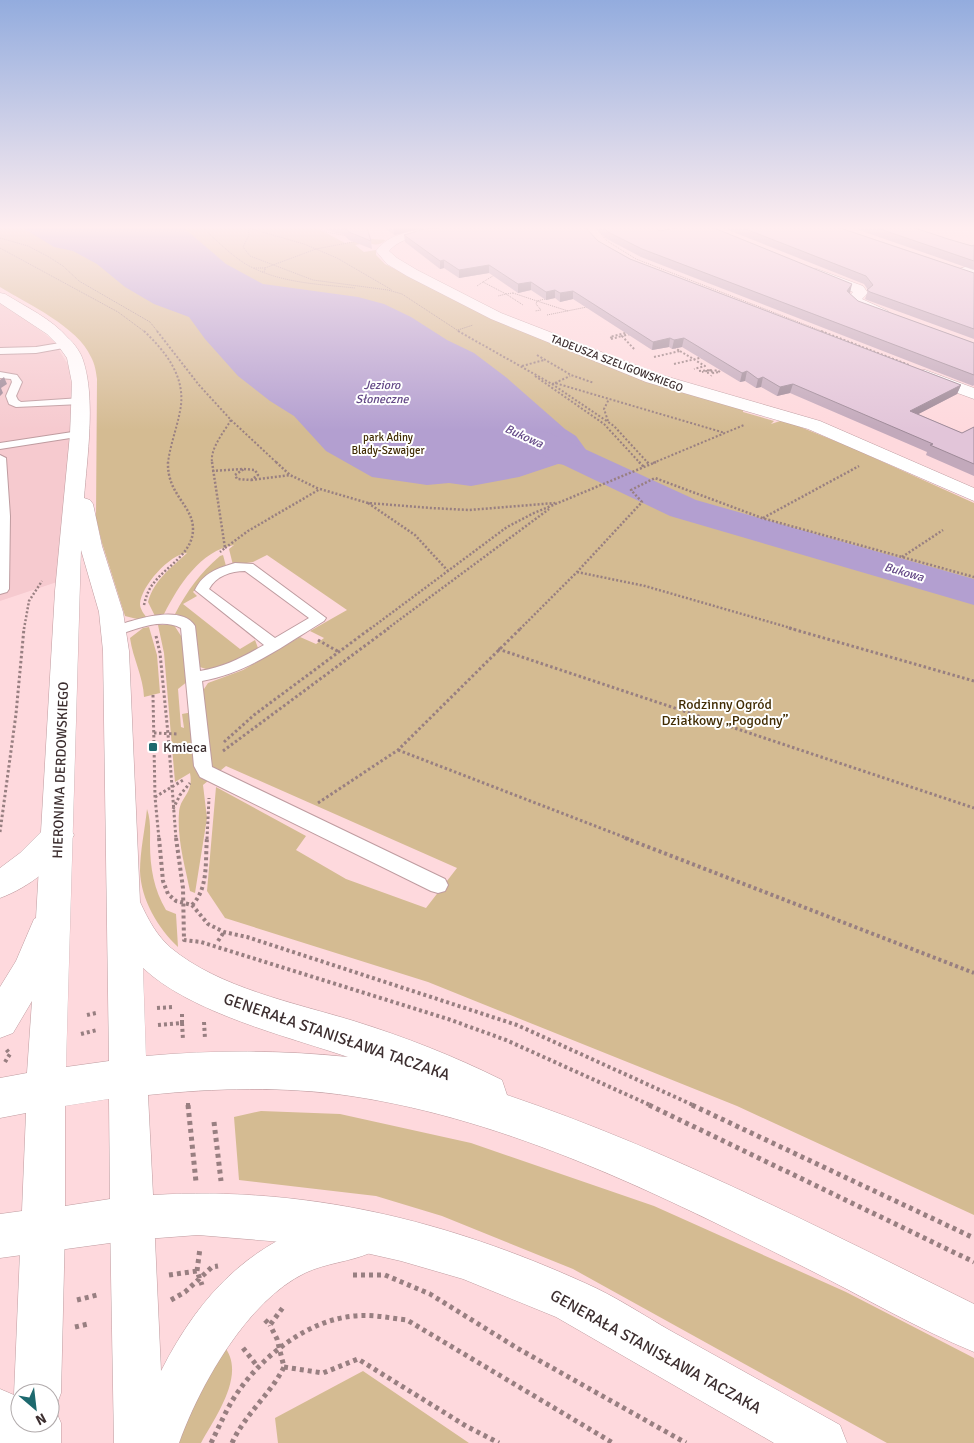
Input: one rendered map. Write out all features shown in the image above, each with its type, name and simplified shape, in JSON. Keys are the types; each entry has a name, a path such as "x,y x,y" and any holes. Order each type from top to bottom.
{"main road":[{"name":"TADEUSZA SZELIGOWSKIEGO","path":"455,295 485,311 652,378 750,407 795,418 830,431 974,494"},
{"path":"858,295 854,298 854,301 893,317"},
{"name":"HIERONIMA DERDOWSKIEGO","path":"0,296 52,331 66,345 77,365 81,401 67,590 46,1089 37,1383"},
{"path":"914,369 974,394"},
{"name":"HIERONIMA DERDOWSKIEGO","path":"79,443 80,479 88,531 112,612 114,631 124,900 139,1443"},
{"path":"0,884 26,869 58,835"},
{"path":"0,1020 30,971 43,941 55,897"},
{"name":"GENERAŁA STANISŁAWA TACZAKA","path":"124,900 129,918 147,948 166,966 190,981 229,1000 422,1063 472,1085 580,1143"},
{"name":"GENERAŁA STANISŁAWA TACZAKA","path":"128,1078 236,1069 346,1076 418,1088 455,1098 580,1143 667,1179 763,1223 974,1329"},
{"path":"0,1098 46,1089 128,1078"},
{"name":"GENERAŁA STANISŁAWA TACZAKA","path":"132,1218 198,1214 237,1216 350,1228 401,1239 463,1257 571,1300 822,1443"},
{"path":"0,1236 43,1228 132,1218"},
{"name":"GENERAŁA STANISŁAWA TACZAKA","path":"154,1443 164,1415 195,1355 229,1309 255,1283 282,1262 315,1246 358,1237 401,1239"},
{"path":"0,1414 10,1443"}],"lane":[{"path":"0,351 30,351 66,345"},
{"path":"0,375 14,377 17,382 11,396 13,402 20,406 81,401"},
{"path":"0,446 79,443"},
{"path":"0,458 4,516 1,590"},
{"path":"194,677 218,673 242,665 319,618 248,567 238,566 229,568 208,580 203,585 202,590 274,645"},
{"path":"114,631 167,618 178,620 188,626 205,769 297,817 438,885"}],"path":[{"path":"86,295 137,325 175,370 182,389 168,474 172,489 192,519 194,528 188,548 153,581 144,606 152,621 160,653 173,810 184,904 184,940 201,942 448,1019 506,1040 623,1092 974,1262"},
{"path":"104,295 150,322 204,392 232,420 290,474 320,489 368,503 469,510 558,503"},
{"path":"402,295 417,303 457,330 553,384 608,422 650,465"},
{"path":"508,295 527,307"},
{"path":"520,295 568,311"},
{"path":"728,295 914,369"},
{"path":"537,301 545,299"},
{"path":"529,313 540,310 536,304 537,301"},
{"path":"412,305 417,303"},
{"path":"542,316 592,306"},
{"path":"457,330 462,328"},
{"path":"612,338 610,337 637,330"},
{"path":"631,334 622,336 638,354"},
{"path":"675,348 705,366 693,370 696,372 710,370 698,373 701,374 717,370 721,371 713,374"},
{"path":"652,357 680,351"},
{"path":"536,355 571,375 594,383"},
{"path":"671,364 705,357"},
{"path":"522,366 544,360"},
{"path":"535,375 536,378 604,424 644,467"},
{"path":"553,384 571,375"},
{"path":"553,384 685,419 725,433"},
{"path":"608,422 605,406 610,399"},
{"path":"173,810 180,795 205,769 229,736 507,528 534,513 745,424 749,417 750,407"},
{"path":"605,412 611,412"},
{"path":"225,548 210,458 212,451 232,420"},
{"path":"762,518 860,466"},
{"path":"212,471 245,469 258,471 258,475 250,480"},
{"path":"245,469 238,471 235,477 239,480 250,480 290,474"},
{"path":"297,817 398,750 577,572 642,502 631,490 655,478 762,518 974,577"},
{"path":"219,552 248,531 320,489"},
{"path":"368,503 415,535 448,571"},
{"path":"205,769 462,571 558,503"},
{"path":"902,557 943,530"},
{"path":"577,572 645,586 974,681"},
{"path":"0,832 16,714 25,618 29,601 43,578"},
{"path":"498,649 974,808"},
{"path":"153,695 155,797 163,881 168,894 176,901 192,905 208,924 224,932 247,937 518,1025 653,1086 974,1238"},
{"path":"398,750 974,973"},
{"path":"192,905 199,898 204,881 210,805 205,769"},
{"path":"155,797 171,789"},
{"path":"218,941 224,932"},
{"path":"182,1004 183,1050"},
{"path":"204,1016 205,1042"},
{"path":"152,1025 182,1023"},
{"path":"0,1042 10,1054 0,1069"},
{"path":"214,1122 221,1188"},
{"path":"191,1132 196,1180"},
{"path":"197,1271 200,1240"},
{"path":"165,1304 185,1292 212,1268"},
{"path":"348,1276 385,1275 430,1294 517,1348 686,1443"},
{"path":"270,1324 285,1304"},
{"path":"232,1443 243,1421 279,1377 284,1367 280,1349 270,1324 259,1315"},
{"path":"211,1443 241,1387 258,1368 280,1349 310,1329 336,1320 368,1315 407,1320 613,1443"},
{"path":"284,1367 323,1373 358,1359 466,1426 499,1443"}],"shaded area":[{"path":"0,301 53,340 70,368 72,412 60,581 0,601"}],"green space":[{"path":"14,295 447,295 510,327 743,409 743,412 774,421 771,424 783,420 850,447 974,503 974,1215 737,1106 428,982 225,918 207,891 216,787 306,836 296,850 346,879 426,908 457,868 226,766 203,785 207,818 195,893 190,891 179,833 179,813 189,790 191,780 190,773 175,782 164,653 158,625 174,625 183,639 188,681 178,689 181,727 184,728 182,714 204,710 202,692 208,683 243,670 300,637 316,644 324,638 310,631 347,610 267,555 253,562 233,565 229,549 234,545 222,548 201,562 176,592 164,614 155,616 148,602 154,587 187,553 173,559 158,572 145,589 140,606 147,618 141,620 125,616 96,518 97,379 94,365 85,346 75,336 64,326"},
{"path":"223,555 226,566 203,579 193,592 197,596 183,604 240,649 255,640 258,648 245,658 209,670 200,667 194,628 184,617 175,614 200,576 213,562"},
{"path":"149,627 157,655 160,693 144,697 142,682 130,638 143,628"},
{"path":"147,809 150,822 152,870 158,894 166,910 176,914 178,947 157,922 147,903 141,882 141,856"},
{"path":"261,1111 340,1114 471,1143 654,1206 846,1292 974,1358 974,1443 887,1443 573,1269 442,1216 376,1196 239,1180 234,1117"},
{"path":"223,1345 230,1356 232,1368 227,1395 201,1443 179,1443 181,1434"},
{"path":"363,1371 469,1443 278,1443 275,1418"}],"water":[{"name":"Jezioro Słoneczne","path":"139,295 346,295 384,304 474,353 507,378 565,429 576,436 589,454 589,459 603,469 596,472 586,467 558,464 519,477 471,486 449,483 427,485 372,477 326,451 294,416 270,401 238,376 205,339 189,317 154,304"}],"building":[{"path":"580,295 725,295 961,385 910,411 962,433 974,427 974,464 930,445 933,444 793,384 780,387 763,377 758,379 747,371 742,373 684,338 674,340 670,338 653,342"},
{"path":"764,295 852,295 858,301 974,343 974,375"},
{"path":"879,295 974,295 974,329"}],"waterway":[{"name":"Bukowa","path":"540,441 683,508 974,592"}],"place":[{"name":"Kmieca","path":"153,747"}],"park label":[{"name":"park Adiny Blady-Szwajger","path":"388,443"},
{"name":"Rodzinny Ogród Działkowy „Pogodny”","path":"725,712"}]}
